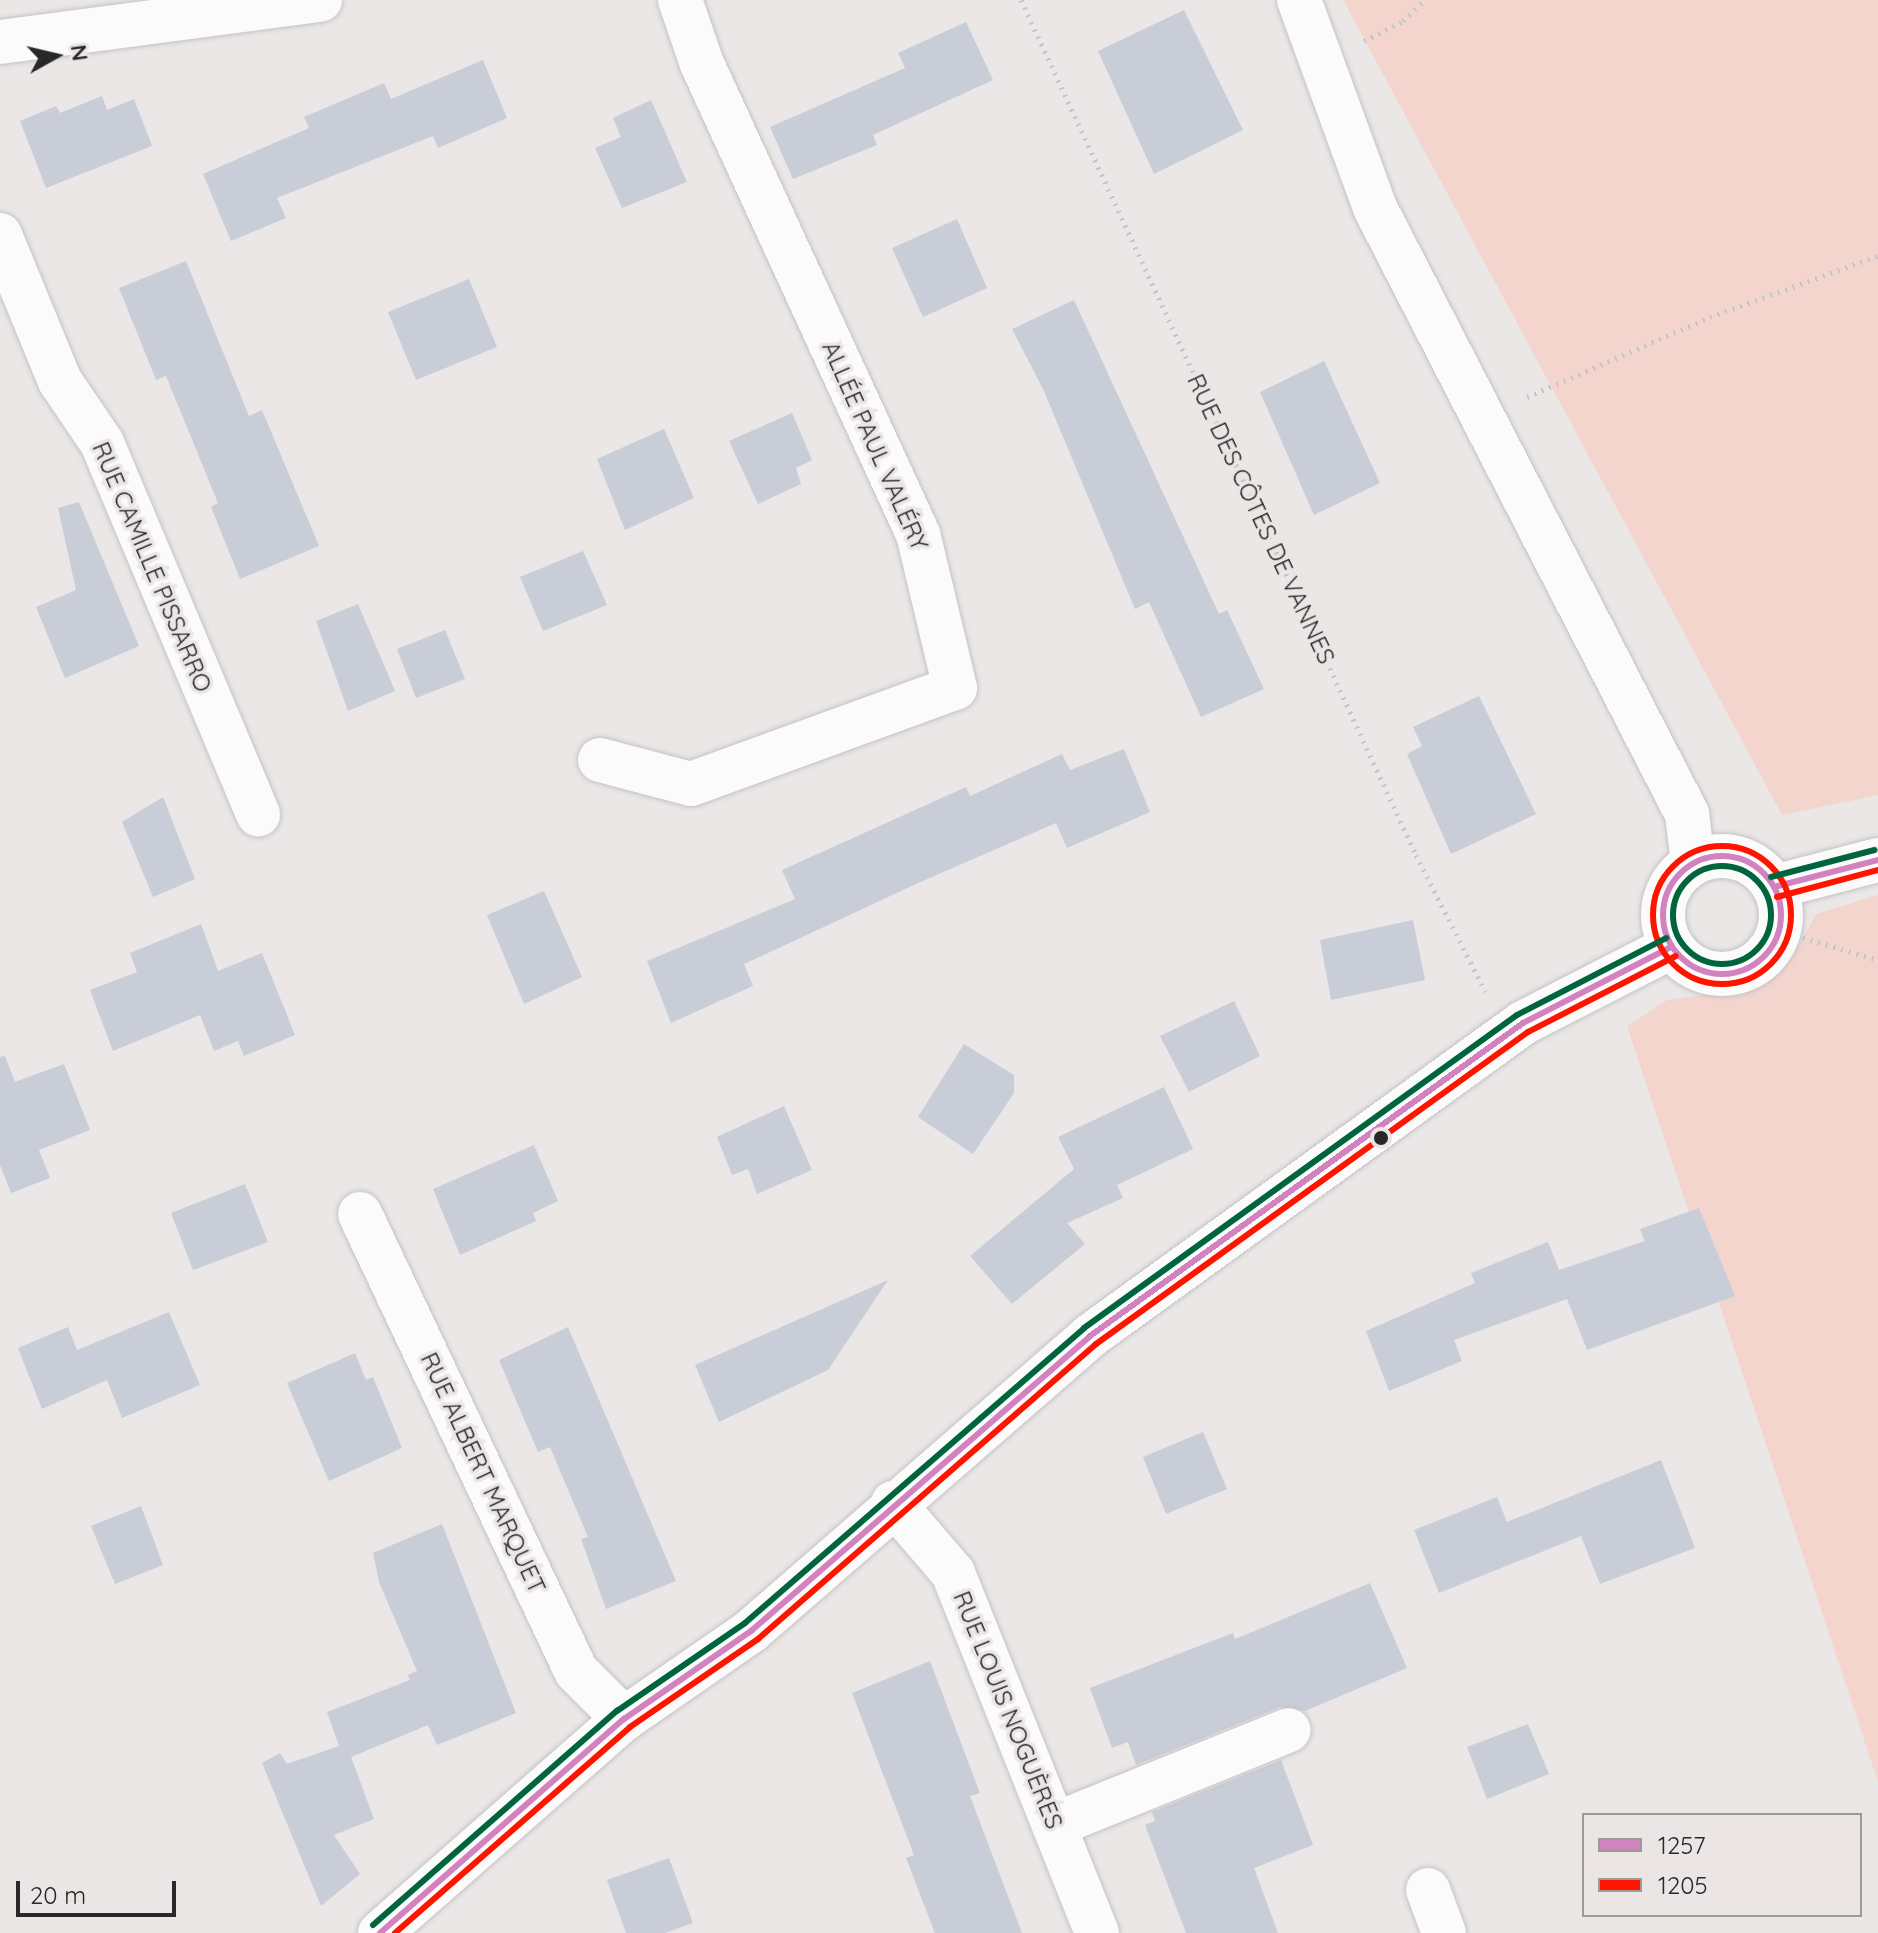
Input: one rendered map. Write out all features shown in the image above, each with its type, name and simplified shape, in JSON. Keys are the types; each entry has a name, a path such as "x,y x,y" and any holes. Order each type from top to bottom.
{"street":[{"path":"0,42 320,0"},
{"name":"ALLÉE PAUL VALÉRY","path":"600,760 691,784 955,688 918,534 702,64 680,0"},
{"path":"1299,0 1375,208 1687,814 1693,862"},
{"name":"RUE CAMILLE PISSARRO","path":"0,235 60,381 102,443 258,815"},
{"path":"1730,856 1763,872 1774,887 1779,931 1771,949 1740,972 1701,971 1671,947 1663,929 1667,890 1693,862 1730,856"},
{"path":"1774,887 1878,860"},
{"path":"380,1933 624,1719 751,1631 893,1503 1090,1336 1523,1023 1671,947"},
{"name":"RUE ALBERT MARQUET","path":"360,1214 576,1671 624,1719"},
{"name":"RUE LOUIS NOGUÈRES","path":"893,1503 953,1573 1097,1933"},
{"path":"1054,1825 1289,1730"},
{"path":"1428,1890 1444,1933"}],"path":[{"name":"RUE DES CÔTES DE VANNES","path":"1021,0 1468,961 1481,987 1523,1023"},
{"path":"1320,63 1403,21 1425,0"},
{"path":"1482,417 1710,317 1878,256"},
{"path":"1779,931 1878,960"}],"shaded area":[{"path":"1343,0 1878,0 1878,795 1782,815"},
{"path":"1878,895 1878,1782 1627,1026 1667,1000 1745,989 1772,977 1792,959 1816,914"}],"building":[{"path":"1184,10 1243,130 1154,174 1098,51"},
{"path":"966,22 993,80 873,135 877,145 793,179 770,127 905,68 898,53"},
{"path":"483,60 507,118 438,148 433,136 277,198 286,218 231,241 203,174 309,128 304,117 384,83 391,99"},
{"path":"102,96 107,110 134,99 152,146 46,188 20,121 56,106 60,113"},
{"path":"651,100 687,182 622,208 595,148 621,137 613,118"},
{"path":"957,219 987,288 923,317 892,248"},
{"path":"186,261 249,416 262,410 319,546 240,579 211,507 218,503 166,376 156,380 119,288"},
{"path":"469,279 497,347 416,380 388,312"},
{"path":"1074,300 1219,614 1227,610 1264,689 1201,717 1149,602 1135,609 1043,389 1012,329"},
{"path":"1324,361 1380,483 1314,515 1260,392"},
{"path":"792,413 812,460 796,468 801,484 758,504 729,441"},
{"path":"664,429 694,498 625,530 597,459"},
{"path":"79,502 139,646 65,678 36,607 76,590 58,508"},
{"path":"583,551 607,605 543,631 520,577"},
{"path":"358,604 395,691 348,711 316,621"},
{"path":"445,630 465,679 416,698 397,649"},
{"path":"1479,696 1536,814 1451,854 1407,754 1422,746 1413,727"},
{"path":"1124,749 1150,812 1067,848 1056,823 916,884 744,964 753,986 671,1023 647,961 795,899 782,870 966,787 970,796 1062,754 1070,770"},
{"path":"163,797 195,879 153,897 122,822"},
{"path":"544,891 582,977 524,1004 487,915"},
{"path":"1413,920 1425,980 1331,1000 1320,940"},
{"path":"201,924 218,971 262,953 295,1035 244,1056 238,1041 214,1051 200,1015 113,1051 90,990 137,972 130,953"},
{"path":"1234,1001 1260,1056 1189,1092 1160,1036"},
{"path":"964,1044 1014,1075 1014,1093 973,1154 918,1117"},
{"path":"5,1056 15,1082 64,1064 90,1130 39,1150 50,1178 11,1193 0,1165 0,1057"},
{"path":"1164,1087 1193,1149 1117,1185 1123,1198 1067,1223 1085,1244 1012,1304 970,1256 1074,1169 1058,1137"},
{"path":"784,1106 812,1170 757,1194 748,1169 732,1175 717,1137"},
{"path":"534,1145 558,1201 533,1213 536,1221 460,1255 433,1189"},
{"path":"245,1184 268,1242 193,1270 171,1213"},
{"path":"1699,1208 1735,1296 1587,1350 1567,1299 1454,1340 1462,1361 1389,1391 1366,1331 1475,1283 1471,1273 1548,1242 1559,1270 1645,1241 1640,1229"},
{"path":"888,1280 828,1370 719,1422 695,1365"},
{"path":"169,1312 200,1385 122,1418 107,1380 42,1409 18,1348 68,1327 77,1350"},
{"path":"568,1327 676,1581 606,1609 581,1539 588,1537 550,1447 538,1452 499,1360"},
{"path":"355,1353 366,1380 373,1377 402,1448 329,1481 287,1383"},
{"path":"1203,1432 1227,1489 1166,1514 1143,1457"},
{"path":"1661,1460 1695,1548 1600,1584 1581,1536 1439,1593 1414,1530 1497,1497 1507,1522"},
{"path":"141,1506 163,1565 115,1584 91,1526"},
{"path":"442,1524 516,1713 437,1745 428,1725 351,1757 374,1819 334,1835 360,1874 321,1906 262,1763 280,1753 287,1764 339,1746 327,1712 410,1680 408,1675 417,1671 379,1582 373,1553"},
{"path":"1370,1583 1407,1668 1305,1711 1280,1707 1136,1765 1128,1742 1112,1748 1090,1688 1233,1633 1235,1639"},
{"path":"930,1661 980,1793 970,1796 1022,1933 935,1933 906,1858 914,1855 852,1693"},
{"path":"1528,1724 1549,1774 1487,1799 1467,1747"},
{"path":"1281,1760 1313,1845 1254,1868 1278,1933 1186,1933 1145,1825 1155,1821 1152,1812"},
{"path":"669,1858 693,1923 665,1933 626,1933 607,1880"}],"transit line":[{"name":"1205","path":"1722,846 1749,851 1771,866 1786,888 1791,915 1786,942 1771,964 1749,979 1722,984 1695,979 1673,964 1658,942 1653,915 1658,888 1673,866 1695,851 1722,846"},
{"path":"1771,877 1875,850"},
{"name":"1257","path":"1722,856 1745,860 1764,873 1777,892 1781,915 1777,938 1764,957 1745,970 1722,974 1699,970 1680,957 1667,938 1663,915 1667,892 1680,873 1699,860 1722,856"},
{"name":"1257","path":"1774,887 1878,860"},
{"path":"1722,866 1741,869 1757,880 1768,896 1771,915 1768,934 1757,950 1741,961 1722,964 1703,961 1687,950 1676,934 1673,915 1676,896 1687,880 1703,869 1722,866"},
{"name":"1205","path":"1777,897 1878,870"},
{"path":"373,1925 617,1711 745,1623 1084,1328 1517,1015 1666,938"},
{"name":"1257","path":"380,1933 624,1719 751,1631 1090,1336 1523,1023 1671,947"},
{"name":"1205","path":"395,1933 630,1727 758,1639 1096,1344 1528,1032 1676,956"}]}
